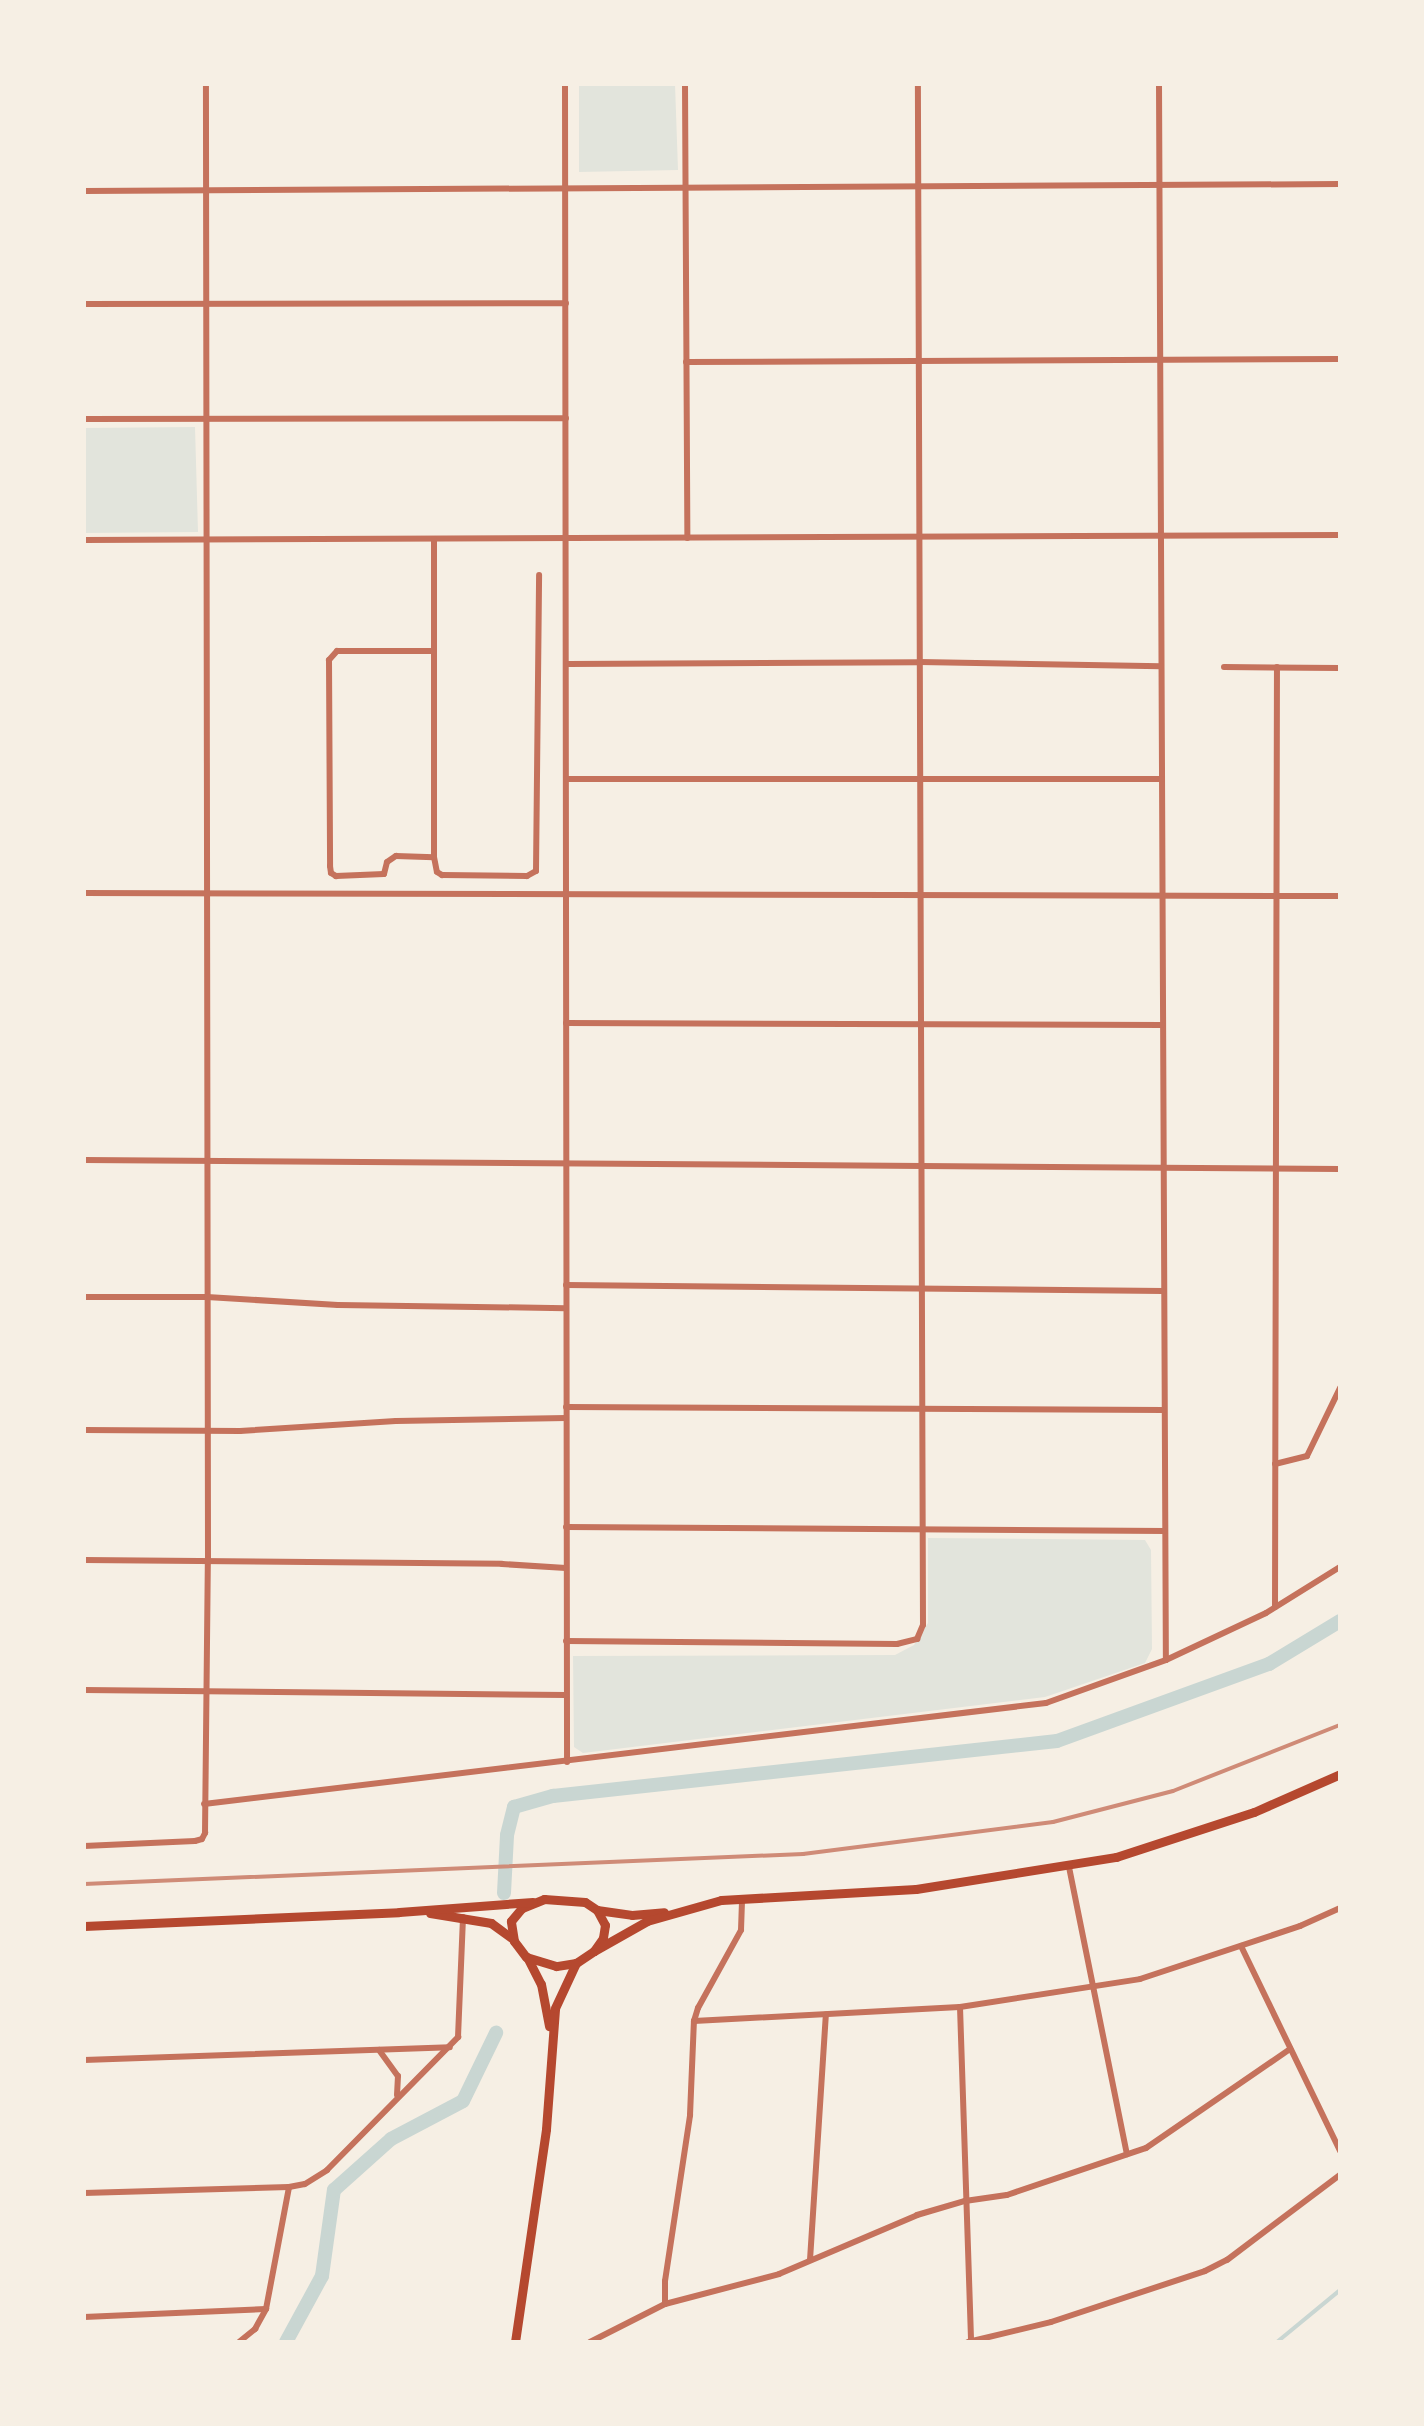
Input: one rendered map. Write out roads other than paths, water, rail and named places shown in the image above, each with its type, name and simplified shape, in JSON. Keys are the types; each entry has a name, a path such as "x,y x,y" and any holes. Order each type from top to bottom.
{"main road":[{"path":"84,1926 399,1912 571,1899 597,1910 632,1915 742,1898 916,1889 1069,1867 1116,1857 1209,1828 1340,1774"},
{"path":"514,1941 510,1928 515,1914 533,1902"},
{"path":"594,1951 603,1938 605,1925 597,1910"},
{"path":"515,2342 546,2129 550,2037 559,1993 576,1963 628,1930 675,1910"},
{"path":"399,1912 463,1917 491,1923 505,1930 526,1957 541,1984 550,2037"},
{"path":"526,1957 543,1964 576,1963"}],"street":[{"path":"84,1846 195,1841 202,1839 205,1833 208,1562 206,84"},
{"path":"565,84 567,1762"},
{"path":"685,84 687,538"},
{"path":"566,1641 897,1644 917,1639 923,1625 918,84"},
{"path":"1159,84 1166,1660"},
{"path":"84,191 1340,184"},
{"path":"84,304 566,303"},
{"path":"686,362 1340,359"},
{"path":"84,419 566,418"},
{"path":"84,540 1340,535"},
{"path":"434,539 434,857 437,872 442,875 527,876 538,865 539,575"},
{"path":"433,651 337,651 332,655 330,866 331,873 336,876 379,875 396,856 434,857"},
{"path":"568,664 920,662 1161,666"},
{"path":"1224,667 1340,668"},
{"path":"1275,1608 1277,667"},
{"path":"566,779 1162,779"},
{"path":"84,893 1340,896"},
{"path":"566,1023 1162,1025"},
{"path":"84,1160 1340,1169"},
{"path":"566,1285 1163,1291"},
{"path":"84,1297 207,1297 338,1305 566,1308"},
{"path":"1275,1464 1307,1456 1340,1388"},
{"path":"566,1407 1163,1410"},
{"path":"84,1430 206,1430 396,1421 566,1418"},
{"path":"566,1527 1165,1531"},
{"path":"84,1560 502,1564 566,1568"},
{"path":"204,1804 1046,1703 1166,1660 1275,1608 1340,1567"},
{"path":"84,1690 566,1695"},
{"path":"1069,1867 1127,2154"},
{"path":"665,2304 665,2281 690,2115 694,2021 698,2008 741,1930 742,1898"},
{"path":"694,2021 960,2007 1140,1979 1241,1946 1340,1908"},
{"path":"84,2193 289,2187 316,2179 450,2047 461,2028 463,1917"},
{"path":"1241,1946 1340,2151"},
{"path":"960,2007 970,2342 1051,2322 1205,2271 1227,2260 1340,2175"},
{"path":"810,2260 826,2015"},
{"path":"84,2060 450,2047"},
{"path":"590,2342 665,2304 779,2274 875,2230 965,2201 1007,2195 1161,2140 1290,2049"},
{"path":"379,2050 398,2076 397,2096"},
{"path":"239,2342 255,2329 266,2309 289,2187"},
{"path":"84,2317 266,2309"}],"waterway":[{"path":"504,1893 507,1835 514,1807 553,1796 1057,1741 1269,1664 1340,1621"},
{"path":"286,2342 322,2276 334,2190 391,2139 463,2101 496,2033"},
{"path":"1277,2342 1340,2290"}],"railway":[{"path":"84,1884 803,1854 1053,1822 1173,1791 1340,1725"}]}
